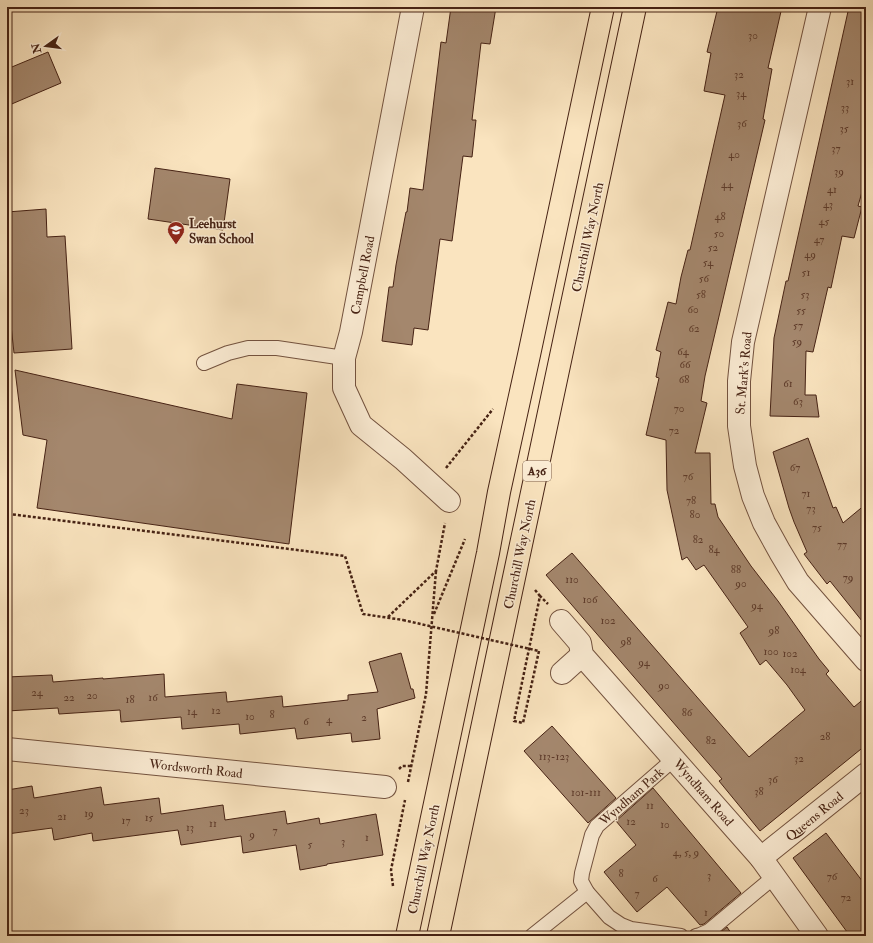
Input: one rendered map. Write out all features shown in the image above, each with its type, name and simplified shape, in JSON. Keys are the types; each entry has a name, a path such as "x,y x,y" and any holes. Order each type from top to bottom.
{"highway":[{"name":"Churchill Way North","path":"406,936 603,7"},
{"name":"Churchill Way North","path":"438,936 636,7"}],"street":[{"name":"Campbell Road","path":"413,7 351,332 344,358 344,388 361,425 403,459 449,501"},
{"name":"St. Mark's Road","path":"820,7 743,342 739,426 753,496 767,529 798,582 866,660"},
{"name":"Wyndham Road","path":"560,621 580,642 582,655 761,858 817,936"},
{"path":"562,673 582,655"},
{"name":"Wordsworth Road","path":"7,749 385,787"},
{"name":"Queens Road","path":"761,858 866,774"}],"lane":[{"path":"204,363 228,353 248,348 277,348 344,358"},
{"name":"Wyndham Park","path":"674,759 597,826 592,835 581,881 587,892 609,917 620,925 631,929 681,936"},
{"path":"696,936 709,931 775,876"},
{"path":"532,936 587,892"}],"path":[{"path":"433,486 497,404"},
{"path":"7,468 9,514 345,556 363,614 403,620 539,651 524,723 514,721 540,596 556,612 560,621"},
{"path":"407,789 426,694 436,570 449,501"},
{"path":"433,616 467,535"},
{"path":"388,618 436,570"},
{"path":"393,886 391,870 406,797"}],"building":[{"path":"451,7 496,7 490,44 481,43 472,120 476,120 472,157 463,156 452,241 440,239 428,330 414,328 412,345 382,341 389,287 393,287 410,188 423,190 441,42 446,43"},
{"path":"718,7 782,7 768,68 772,69 763,119 765,120 705,376 701,401 707,403 695,453 710,453 711,504 715,504 718,517 751,566 829,671 826,674 854,707 866,697 866,745 760,831 719,781 722,779 546,575 572,553 749,757 805,710 766,660 760,665 740,633 748,627 704,565 696,570 687,557 682,560 667,490 666,440 646,435 659,378 656,377 661,352 656,350 668,302 676,304 688,250 690,250 725,95 704,91 711,53 707,52"},
{"path":"849,7 866,7 866,178 858,206 862,207 854,238 842,236 831,288 828,287 813,352 806,351 805,395 816,395 819,417 770,416 774,338"},
{"path":"48,52 61,83 7,106 7,69"},
{"path":"155,168 230,179 223,230 148,219"},
{"path":"46,209 47,237 65,236 72,349 14,353 7,273 7,212"},
{"path":"15,370 232,419 237,384 307,393 289,544 37,508 47,440 23,435"},
{"path":"808,438 833,508 836,507 843,523 866,504 866,626 830,581 827,584 804,554 807,552 789,508 773,452"},
{"path":"401,653 415,698 377,709 380,739 352,742 351,733 297,739 295,728 240,734 239,724 182,729 181,717 121,722 120,710 59,714 58,708 7,711 7,677 52,675 53,682 164,674 165,697 226,692 227,702 282,696 283,707 348,700 348,695 378,692 369,662"},
{"path":"552,726 616,798 588,823 524,751"},
{"path":"32,786 34,798 101,787 104,805 159,798 161,814 223,805 225,820 285,811 287,824 319,818 320,824 376,814 383,855 300,870 296,845 243,853 241,836 181,845 178,830 93,841 92,833 54,840 52,828 7,834 7,790"},
{"path":"653,788 741,893 704,924 700,925 667,887 637,912 604,872 636,845 616,821"},
{"path":"826,833 866,886 866,936 850,936 793,858"},
{"path":"727,927 733,936 716,936"}],"place":[{"name":"Leehurst Swan School","path":"176,245"}]}
